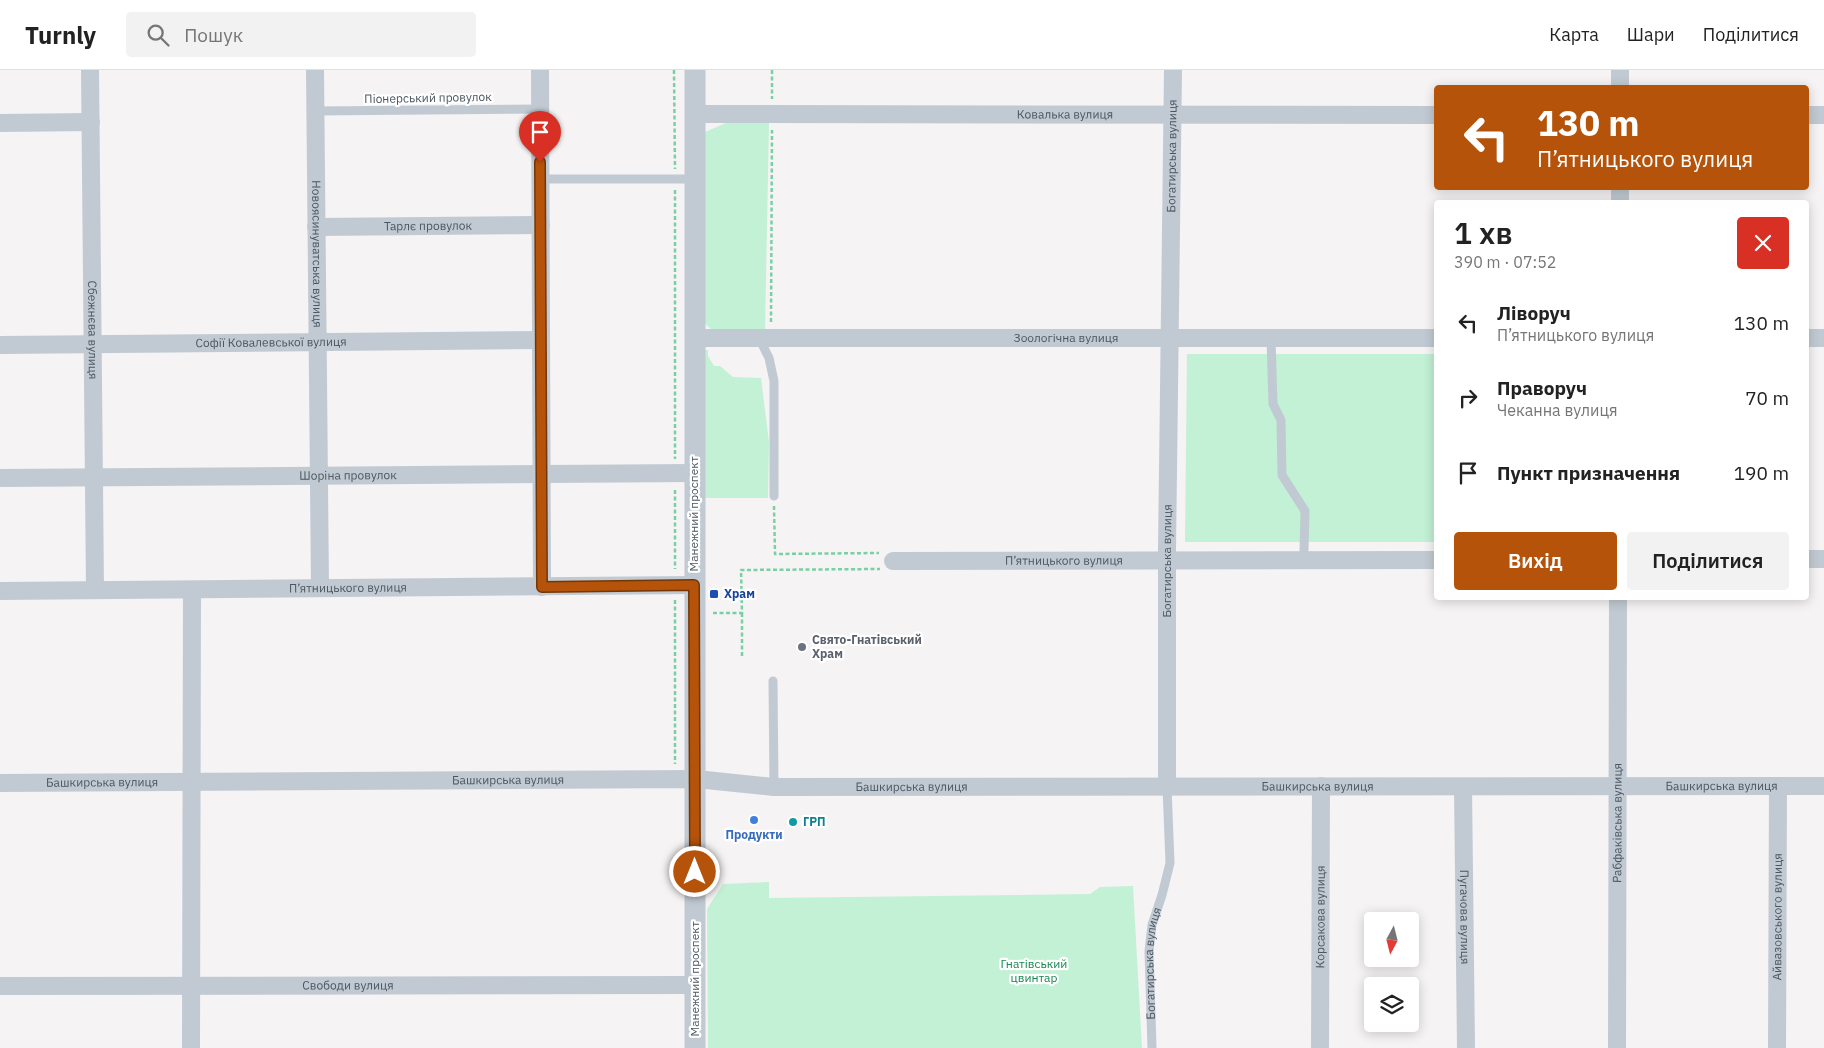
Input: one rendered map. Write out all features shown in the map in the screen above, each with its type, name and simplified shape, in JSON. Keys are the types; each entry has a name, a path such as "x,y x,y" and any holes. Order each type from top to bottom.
{"street":[{"name":"Сбежнєва вулиця","path":"90,70 95,590"},
{"name":"Новоясинуватська вулиця","path":"315,70 320,588"},
{"path":"540,70 542,587"},
{"name":"Манежний проспект","path":"695,70 695,114 685,179 696,338 684,473 684,585 694,614 686,779 695,1048"},
{"name":"Богатирська вулиця","path":"1167,787 1173,70"},
{"path":"1620,70 1620,85"},
{"name":"Ковалька вулиця","path":"695,114 1434,115"},
{"path":"1809,115 1824,115"},
{"path":"0,123 91,122"},
{"name":"Тарлє провулок","path":"316,227 541,225"},
{"name":"Зоологічна вулиця","path":"696,338 1434,338"},
{"path":"1809,338 1824,338"},
{"name":"Софії Ковалевської вулиця","path":"0,345 541,340"},
{"name":"Шоріна провулок","path":"0,478 684,473"},
{"name":"П’ятницького вулиця","path":"893,561 1434,560"},
{"path":"1809,560 1824,560"},
{"name":"П’ятницького вулиця","path":"0,591 684,585"},
{"path":"191,1048 192,590"},
{"name":"Рабфаківська вулиця","path":"1617,1048 1618,600"},
{"name":"Башкирська вулиця","path":"0,783 686,779 774,788 1321,786 1618,788 1824,786"},
{"name":"Корсакова вулиця","path":"1320,1048 1321,786"},
{"name":"Пугачова вулиця","path":"1463,786 1466,1048"},
{"name":"Айвазовського вулиця","path":"1777,1048 1778,786"},
{"name":"Свободи вулиця","path":"0,986 694,985"}],"lane":[{"name":"Пiонерський провулок","path":"315,112 540,110"},
{"path":"540,179 685,179"},
{"path":"765,338 774,381 774,496"},
{"path":"1271,338 1273,404 1281,420 1282,475 1305,511 1304,550"},
{"path":"773,681 774,788"},
{"name":"Богатирська вулиця","path":"1152,1048 1148,951 1152,924 1170,863 1167,787"}],"path":[{"path":"674,70 685,179 684,585 686,779"},
{"path":"765,338 772,70"},
{"path":"742,656 741,570 888,569 893,561 889,553 775,554 774,496"},
{"path":"694,614 742,613"}],"green space":[{"path":"728,122 769,123 765,330 711,329 700,319 703,133"},
{"path":"701,350 708,350 708,356 714,366 720,366 733,377 761,378 769,442 768,498 701,498"},
{"path":"1187,354 1434,354 1434,542 1185,542"},
{"name":"Гнатівський цвинтар","path":"769,882 769,898 1090,894 1100,887 1133,886 1142,1048 708,1048 707,909 723,884"}],"place":[{"name":"Храм","path":"714,594"},
{"name":"Свято-Гнатівський Храм","path":"802,647"},
{"name":"Продукти","path":"754,820"},
{"name":"ГРП","path":"793,822"}],"route":[{"path":"540,162 542,587 694,585 695,872"}]}
